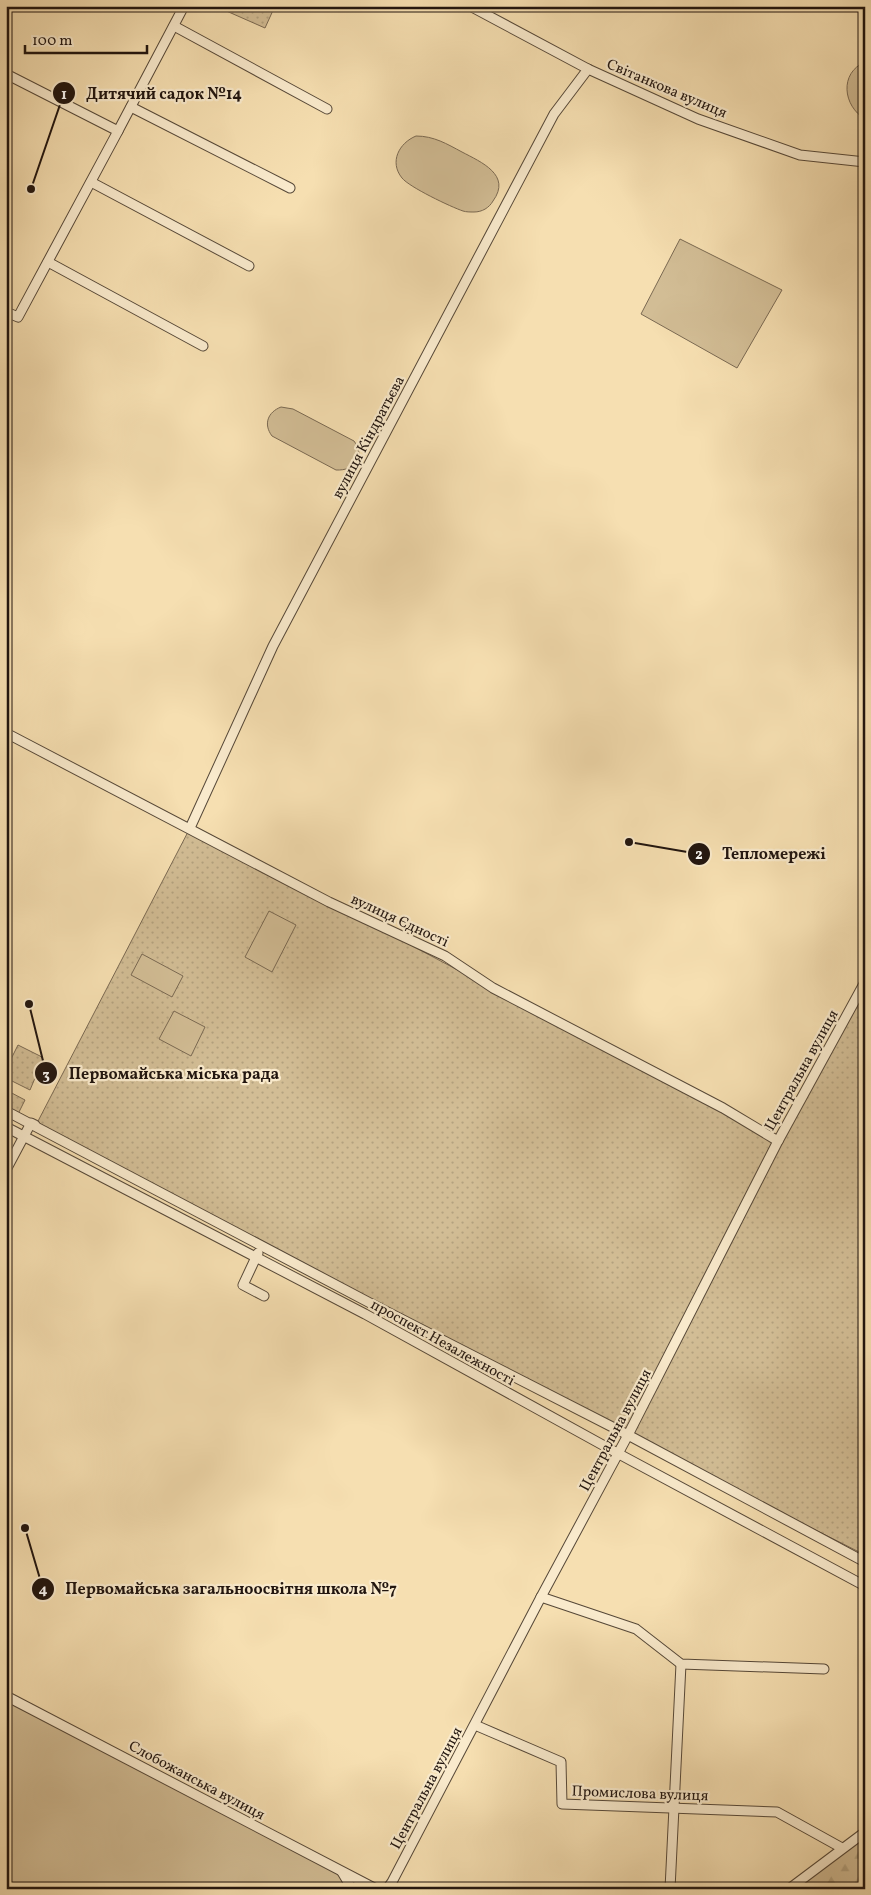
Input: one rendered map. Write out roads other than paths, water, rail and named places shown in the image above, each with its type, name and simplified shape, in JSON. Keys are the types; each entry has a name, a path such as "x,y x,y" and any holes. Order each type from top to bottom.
{"street":[{"path":"6,312 18,317 184,6"},
{"name":"Світанкова вулиця","path":"470,6 588,69 698,119 800,155 865,162"},
{"path":"174,26 327,109"},
{"name":"вулиця Кіндратьєва","path":"190,828 286,622 554,114 588,69"},
{"path":"6,74 118,131"},
{"path":"131,107 290,188"},
{"path":"91,182 249,266"},
{"path":"48,262 203,346"},
{"name":"вулиця Єдності","path":"6,733 329,902 445,956 493,988 723,1108 778,1141"},
{"name":"Центральна вулиця","path":"387,1889 541,1597 619,1454 778,1141 865,982"},
{"name":"проспект Незалежності","path":"6,1110 262,1246 628,1435 865,1562"},
{"path":"6,1170 24,1136 33,1124"},
{"name":"проспект Незалежності","path":"6,1127 365,1314 619,1454 865,1586"},
{"path":"262,1246 242,1285 264,1296"},
{"path":"541,1597 636,1629 680,1664 824,1669"},
{"path":"670,1889 680,1664"},
{"name":"Слобожанська вулиця","path":"6,1696 376,1889"},
{"name":"Промислова вулиця","path":"475,1725 561,1762 562,1804 777,1812 842,1848"},
{"path":"788,1889 865,1832"},
{"path":"342,1871 352,1889"}],"place":[{"name":"Дитячий садок №14","path":"31,189"},
{"name":"Тепломережі","path":"629,842"},
{"name":"Первомайська мiська рада","path":"29,1004"},
{"name":"Первомайська загальноосвітня школа №7","path":"25,1528"}]}
